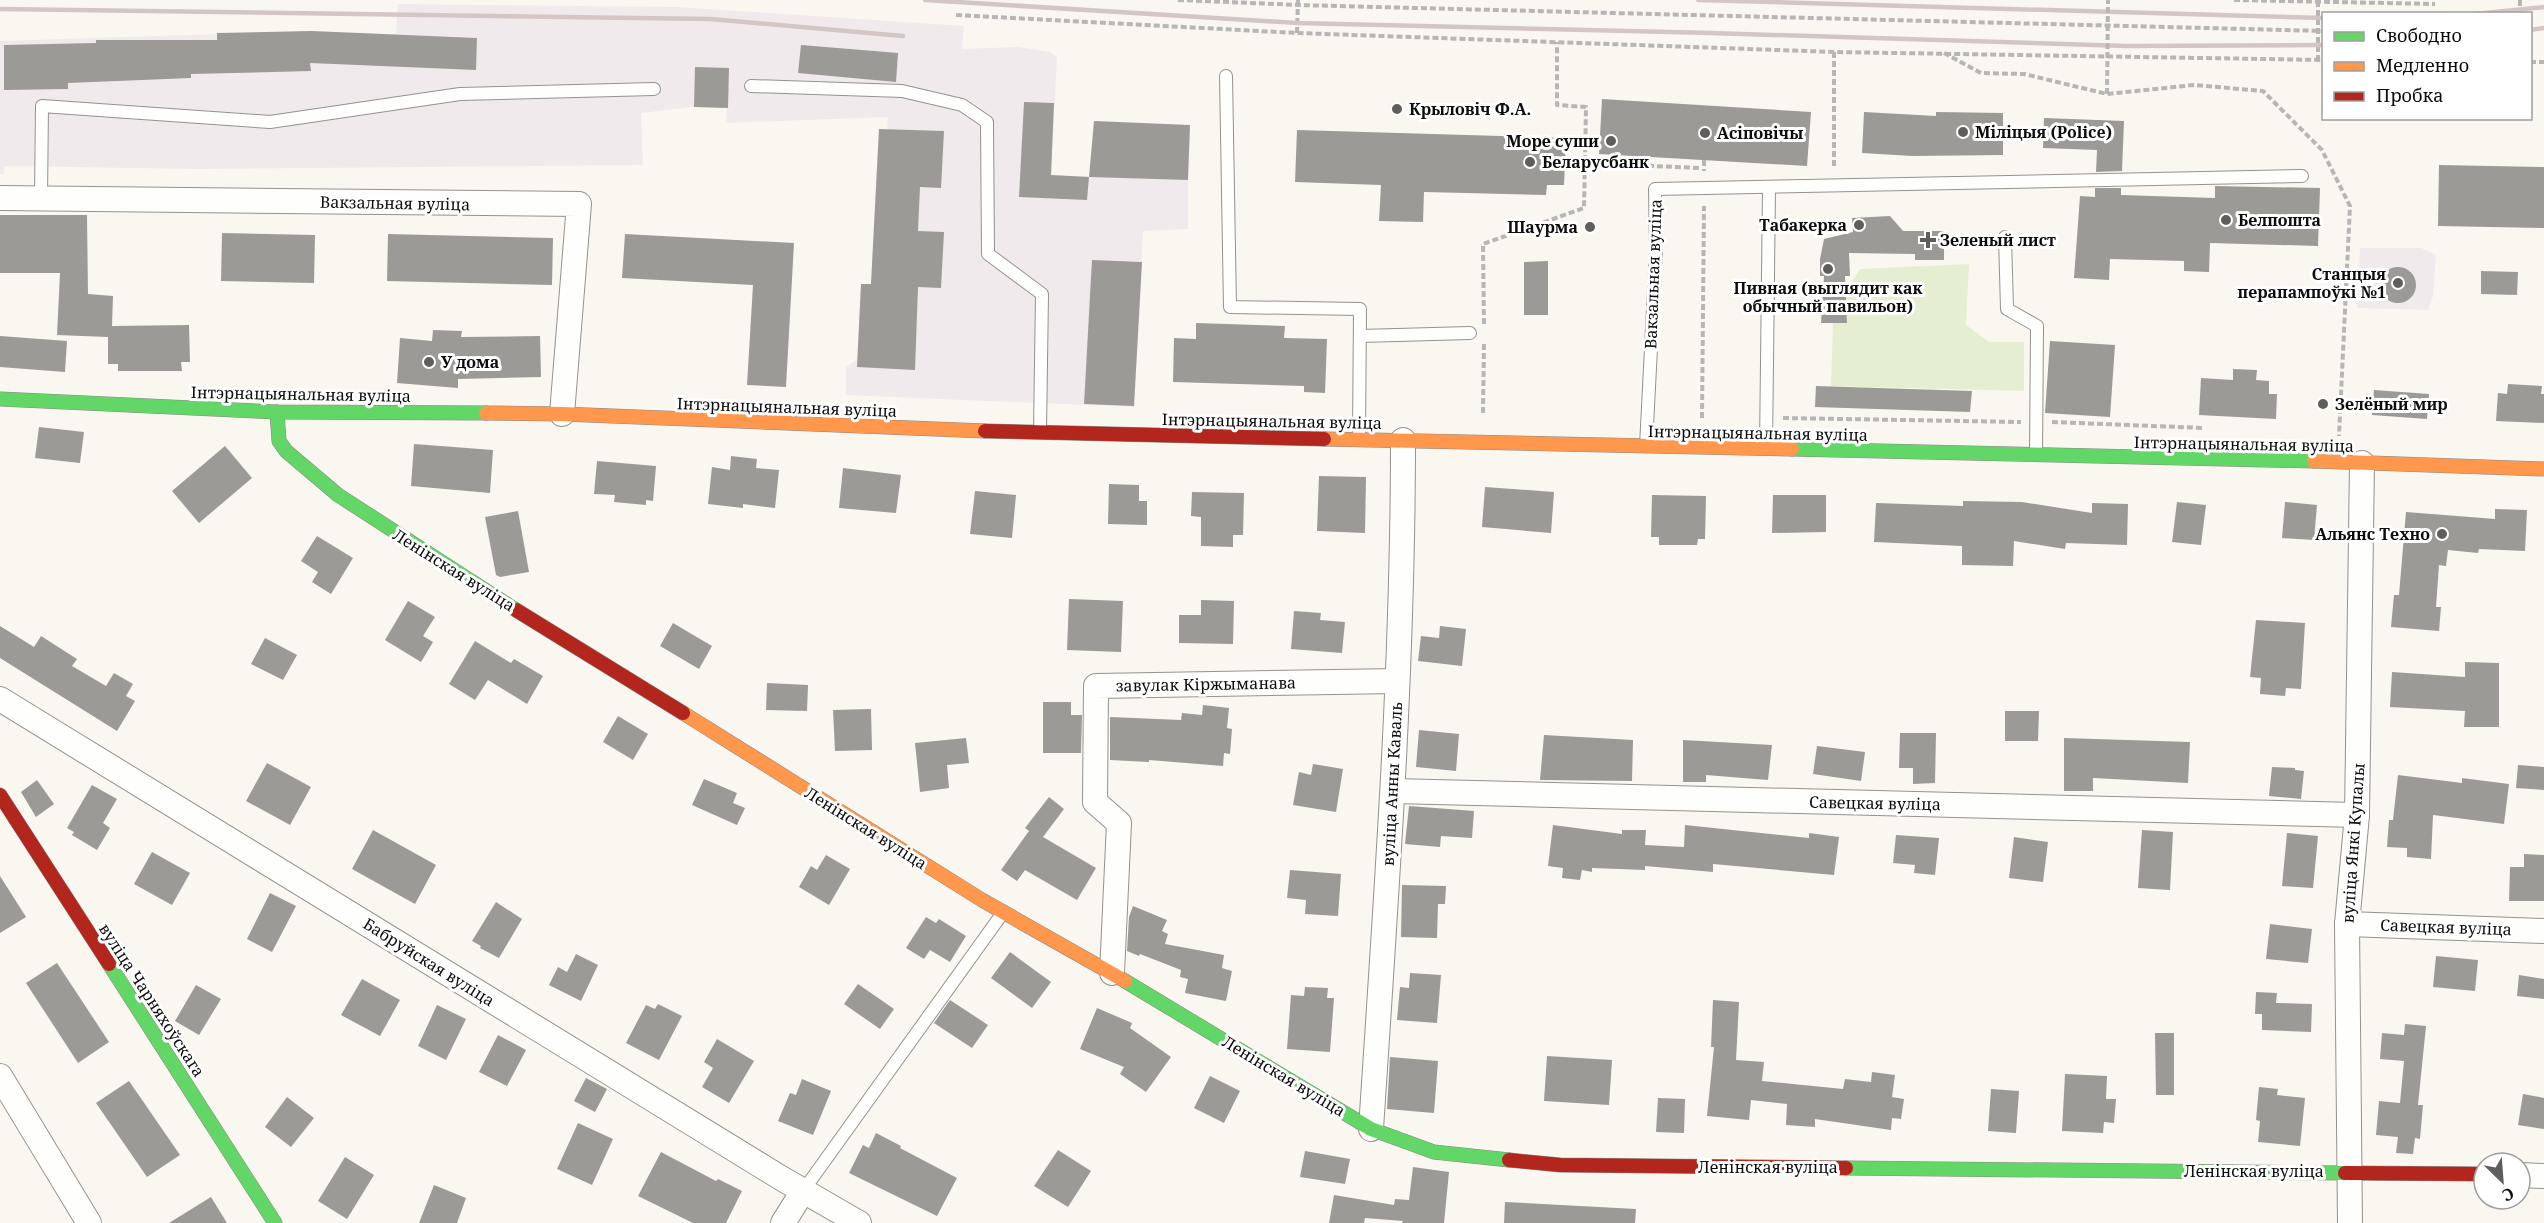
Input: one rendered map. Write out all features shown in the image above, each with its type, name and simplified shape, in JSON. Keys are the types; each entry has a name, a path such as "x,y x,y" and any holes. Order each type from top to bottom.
{"street":[{"name":"Вакзальная вуліца","path":"0,198 579,204 562,414"},
{"name":"Інтэрнацыянальная вуліца","path":"0,399 277,412 562,414 1040,433 2544,469"},
{"name":"Ленінская вуліца","path":"277,412 279,441 286,451 338,495 437,560 1002,913 1112,973 1371,1129 1434,1152 1560,1165 2472,1174"},
{"name":"вуліца Анны Каваль","path":"1371,1129 1393,791 1403,562 1403,440"},
{"name":"вуліца Янкі Купалы","path":"2350,1223 2347,924 2357,814 2362,463"},
{"name":"завулак Кіржыманава","path":"1112,973 1119,823 1095,802 1096,686 1397,681"},
{"name":"Бабруйская вуліца","path":"0,699 803,1191 859,1223"},
{"name":"Савецкая вуліца","path":"1393,791 2357,814"},
{"name":"вуліца Чарняхоўскага","path":"0,795 275,1223"},
{"name":"Савецкая вуліца","path":"2347,924 2544,931"},
{"path":"0,1076 89,1223"},
{"path":"783,1223 803,1191"}],"lane":[{"path":"1226,76 1230,307 1360,309 1359,439"},
{"path":"751,86 902,91 962,105 987,122 988,255 1042,294 1040,433"},
{"path":"41,198 42,106 270,122 460,94 654,88"},
{"name":"Вакзальная вуліца","path":"1646,447 1656,250 1655,189 2302,176"},
{"path":"1766,450 1769,188"},
{"path":"2005,237 2007,309 2037,326 2036,456"},
{"path":"1360,336 1470,333"},
{"path":"803,1191 1002,913"}],"path":[{"path":"1178,0 2322,31"},
{"path":"2107,94 2108,0"},
{"path":"2234,0 2434,4"},
{"path":"956,15 1297,33 1834,52 1944,52 2322,60 2318,31 2318,1"},
{"path":"1297,33 1298,3"},
{"path":"1484,327 1483,244 1584,208 1586,107 1557,105 1557,42"},
{"path":"1834,52 1834,187"},
{"path":"1944,52 1981,73 2024,74 2107,94 2194,85"},
{"path":"1702,418 1704,160"},
{"path":"1483,413 1484,339"}],"shaded area":[{"path":"398,4 678,7 964,26 962,49 1019,47 1050,52 1057,57 1051,175 1188,180 1188,229 1143,231 1134,407 846,395 846,367 857,360 861,284 871,284 879,129 887,129 888,117 726,123 727,108 694,107 641,113 643,165 197,169 4,166 4,174 0,174 0,41 311,31 396,34"},
{"path":"2360,248 2421,248 2436,255 2433,296 2428,310 2357,308"}],"green space":[{"path":"1969,264 1966,325 1989,342 2024,342 2024,391 1831,386 1833,323 1847,323 1846,291 1860,269"}],"building":[{"path":"311,31 477,38 476,70 310,63 311,71 191,74 191,78 68,83 68,89 4,90 4,45 96,43 96,40 217,40 217,33"},
{"path":"801,45 898,53 896,82 798,73"},
{"path":"695,67 729,68 728,108 694,107"},
{"name":"Асіповічы","path":"1602,99 1811,112 1807,166 1599,154"},
{"path":"1024,102 1054,103 1051,175 1089,177 1087,200 1019,197"},
{"path":"1864,112 1936,116 1936,112 2003,113 2003,155 1912,156 1862,153"},
{"path":"2044,118 2124,121 2122,171 2096,172 2097,150 2043,148"},
{"path":"1094,121 1190,125 1188,180 1089,177"},
{"path":"879,129 944,131 941,188 920,187 918,231 944,232 941,288 918,287 915,370 857,367 861,284 871,284"},
{"path":"1297,130 1566,138 1564,185 1547,185 1546,195 1424,192 1423,222 1379,221 1381,185 1295,182"},
{"path":"2439,165 2544,167 2544,228 2438,226"},
{"name":"Белпошта","path":"2215,186 2320,188 2318,246 2210,243 2209,272 2184,271 2184,261 2110,259 2109,280 2074,278 2080,196 2095,197 2095,188 2121,188 2121,195 2215,198"},
{"path":"0,215 87,215 88,294 113,296 112,326 189,325 190,362 181,362 182,371 118,371 118,364 108,364 108,337 57,335 60,273 0,273"},
{"path":"1890,216 1903,231 1944,231 1944,260 1915,260 1915,254 1849,253 1850,276 1845,276 1847,323 1821,323 1824,276 1820,276 1820,259 1824,239 1853,232 1852,218"},
{"path":"222,233 315,235 314,283 221,281"},
{"path":"388,234 553,238 552,285 387,281"},
{"path":"625,234 794,243 786,387 747,385 753,285 622,278"},
{"path":"1092,260 1142,262 1134,406 1084,404"},
{"path":"1548,261 1548,315 1524,315 1524,262"},
{"name":"Станцыя перапампоўкі №1","path":"2398,267 2410,273 2416,285 2410,297 2398,303 2386,297 2380,285 2386,273"},
{"path":"2481,271 2518,272 2517,295 2481,294"},
{"path":"1196,323 1285,326 1284,338 1327,339 1325,393 1304,392 1304,386 1173,382 1174,338 1196,339"},
{"path":"433,330 462,331 461,337 540,336 541,377 458,379 458,388 397,383 400,338 432,341"},
{"path":"0,336 67,341 65,372 0,367"},
{"path":"2050,341 2115,345 2110,417 2045,413"},
{"path":"2233,369 2257,370 2256,380 2269,381 2269,394 2277,394 2276,419 2199,415 2201,378 2233,380"},
{"path":"2508,384 2542,386 2544,423 2496,421 2498,393 2507,394"},
{"path":"1816,386 1972,391 1970,412 1815,407"},
{"path":"2374,390 2429,394 2427,419 2372,415"},
{"path":"39,427 84,432 80,463 35,458"},
{"path":"414,444 493,450 490,493 411,486"},
{"path":"225,446 252,478 199,523 172,491"},
{"path":"731,456 757,459 756,468 779,470 775,508 743,504 743,508 708,504 712,467 730,470"},
{"path":"597,461 656,466 653,501 646,500 646,505 614,502 615,495 594,494"},
{"path":"843,468 901,475 896,513 839,508"},
{"path":"1319,476 1366,477 1365,533 1317,531"},
{"path":"1109,484 1139,485 1139,501 1147,501 1147,525 1108,524"},
{"path":"1485,487 1554,492 1551,533 1482,527"},
{"path":"975,491 1016,495 1012,538 970,534"},
{"path":"1192,492 1244,493 1243,535 1233,535 1233,547 1201,546 1201,517 1191,516"},
{"path":"1652,495 1706,496 1705,539 1698,539 1697,545 1659,545 1659,537 1651,537"},
{"path":"1773,495 1826,495 1826,532 1772,533"},
{"path":"1963,501 2022,502 2092,513 2092,503 2128,504 2127,545 2066,543 2065,549 2014,541 2013,566 1962,565 1962,546 1874,542 1876,503 1963,506"},
{"path":"2177,502 2206,505 2201,545 2172,542"},
{"path":"2285,502 2317,505 2314,540 2282,538"},
{"path":"2495,509 2527,510 2525,551 2479,549 2478,553 2448,550 2446,566 2439,565 2436,607 2441,607 2439,631 2391,627 2394,595 2399,595 2406,512 2495,519"},
{"path":"518,511 529,572 500,577 496,575 485,517"},
{"path":"317,536 353,558 331,594 312,582 318,572 301,561"},
{"path":"1069,599 1123,601 1121,652 1067,650"},
{"path":"1201,600 1234,601 1233,644 1179,643 1179,615 1201,615"},
{"path":"408,601 435,617 423,636 433,642 421,662 385,640"},
{"path":"1294,611 1321,613 1320,620 1345,622 1342,653 1291,649"},
{"path":"2256,620 2305,623 2301,689 2286,688 2285,696 2260,694 2261,678 2250,677"},
{"path":"673,623 712,646 699,669 660,646"},
{"path":"0,626 34,647 41,636 77,659 72,666 106,686 114,673 133,684 126,696 135,701 117,731 0,658"},
{"path":"1440,626 1466,629 1462,666 1418,661 1421,636 1439,638"},
{"path":"265,638 297,655 283,680 251,664"},
{"path":"475,641 511,663 514,659 543,676 527,704 488,680 475,700 449,684"},
{"path":"2465,662 2499,663 2499,727 2464,727 2465,711 2390,707 2392,672 2465,677"},
{"path":"767,683 808,685 807,711 766,710"},
{"path":"1043,702 1071,702 1071,715 1082,715 1081,753 1043,753"},
{"path":"1203,705 1229,708 1227,728 1232,729 1230,754 1224,753 1223,766 1149,760 1149,762 1110,760 1110,717 1181,720 1182,713 1202,715"},
{"path":"871,709 872,750 835,751 833,710"},
{"path":"2005,711 2039,711 2038,741 2005,741"},
{"path":"618,716 648,734 633,760 603,742"},
{"path":"1419,730 1459,734 1456,771 1416,767"},
{"path":"1900,733 1936,733 1935,783 1913,784 1913,768 1899,768"},
{"path":"1544,735 1633,740 1632,781 1540,780"},
{"path":"966,738 969,763 947,765 949,788 920,792 915,743"},
{"path":"2064,738 2190,742 2188,783 2093,778 2093,791 2064,791"},
{"path":"1683,740 1772,745 1768,780 1706,775 1706,782 1683,782"},
{"path":"1817,746 1865,752 1861,781 1813,774"},
{"path":"267,763 311,787 290,825 246,801"},
{"path":"1313,764 1343,769 1336,812 1293,805 1299,772 1311,775"},
{"path":"2518,765 2544,767 2544,790 2516,788"},
{"path":"2272,767 2295,768 2295,770 2304,771 2301,799 2269,796"},
{"path":"2398,775 2462,783 2462,778 2509,784 2504,824 2433,815 2431,859 2407,857 2407,848 2387,847 2389,820 2393,820"},
{"path":"704,779 737,793 733,803 745,808 737,825 692,805"},
{"path":"37,780 54,804 36,817 21,792"},
{"path":"92,785 117,799 103,823 110,828 97,850 72,835 74,832 67,828"},
{"path":"1049,797 1064,809 1043,837 1096,868 1077,900 1025,870 1017,881 1001,870 1029,831 1025,828"},
{"path":"1409,806 1474,811 1472,838 1441,836 1440,847 1405,844"},
{"path":"1553,825 1622,834 1622,830 1646,830 1645,845 1684,847 1685,825 1809,838 1809,833 1839,837 1834,875 1713,864 1713,872 1645,866 1645,870 1592,868 1592,872 1582,870 1580,880 1562,878 1563,868 1548,866"},
{"path":"373,830 436,865 415,904 352,869"},
{"path":"2142,830 2173,832 2170,890 2138,888"},
{"path":"2287,833 2318,836 2313,888 2282,886"},
{"path":"1896,835 1939,838 1935,875 1914,873 1915,865 1893,863"},
{"path":"2014,837 2048,842 2043,882 2009,878"},
{"path":"152,852 190,873 172,905 134,884"},
{"path":"2524,854 2544,855 2544,901 2509,901 2510,867 2524,867"},
{"path":"826,855 850,869 829,905 799,887 811,866 817,870"},
{"path":"1290,870 1341,874 1338,916 1305,914 1306,900 1287,898"},
{"path":"0,876 26,917 0,933"},
{"path":"1402,885 1446,886 1445,904 1438,904 1437,938 1401,937"},
{"path":"270,893 296,906 272,952 247,939"},
{"path":"496,902 522,919 499,958 472,941"},
{"path":"1133,906 1167,920 1162,931 1168,934 1165,944 1224,955 1222,968 1232,971 1226,1001 1185,993 1188,979 1180,977 1181,970 1127,951 1129,917"},
{"path":"926,917 936,923 939,919 966,936 950,962 930,950 924,959 906,948"},
{"path":"2270,924 2312,929 2308,963 2266,959"},
{"path":"1010,952 1051,982 1032,1008 991,978"},
{"path":"576,954 598,965 581,1001 549,985 558,967 567,972"},
{"path":"2436,956 2478,960 2475,991 2433,987"},
{"path":"57,963 109,1042 78,1063 26,983"},
{"path":"1410,973 1441,975 1437,1023 1397,1020 1400,987 1409,988"},
{"path":"2519,975 2544,979 2544,999 2517,996"},
{"path":"362,979 400,1000 380,1036 341,1015"},
{"path":"858,984 894,1009 880,1029 844,1004"},
{"path":"196,985 221,999 199,1035 175,1021"},
{"path":"1305,987 1328,988 1327,998 1334,998 1330,1052 1287,1049 1291,995 1304,996"},
{"path":"2256,992 2277,993 2276,1003 2312,1004 2311,1032 2262,1030 2262,1014 2255,1014"},
{"path":"950,1000 988,1025 972,1048 934,1023"},
{"path":"1713,1000 1739,1002 1736,1060 1764,1062 1762,1081 1843,1089 1845,1079 1871,1082 1872,1072 1895,1075 1892,1097 1904,1099 1901,1119 1892,1118 1891,1130 1815,1119 1815,1127 1786,1125 1787,1104 1751,1100 1749,1120 1707,1116 1714,1047 1711,1047"},
{"path":"658,1004 682,1016 659,1060 626,1043 646,1005 655,1009"},
{"path":"437,1005 466,1019 446,1060 418,1046"},
{"path":"1097,1008 1132,1023 1130,1028 1171,1057 1146,1092 1120,1074 1124,1067 1080,1049"},
{"path":"2405,1024 2426,1026 2418,1105 2423,1105 2420,1139 2415,1138 2413,1154 2396,1153 2398,1137 2376,1135 2379,1101 2400,1103 2404,1061 2380,1059 2382,1033 2404,1035"},
{"path":"2155,1033 2174,1033 2174,1095 2156,1095"},
{"path":"498,1035 526,1050 507,1086 479,1072"},
{"path":"717,1039 754,1061 729,1103 702,1087 713,1068 704,1062"},
{"path":"1547,1056 1612,1060 1609,1105 1544,1101"},
{"path":"1390,1057 1438,1061 1434,1113 1387,1109"},
{"path":"2065,1074 2107,1076 2106,1099 2116,1099 2114,1123 2104,1122 2103,1133 2062,1131"},
{"path":"1210,1076 1240,1091 1224,1123 1194,1108"},
{"path":"586,1078 607,1089 595,1112 574,1101"},
{"path":"802,1079 831,1091 813,1135 778,1121 790,1093 796,1095"},
{"path":"129,1081 180,1155 147,1177 96,1103"},
{"path":"2259,1087 2278,1089 2277,1095 2305,1098 2300,1146 2258,1142 2260,1121 2256,1120"},
{"path":"1991,1089 2019,1091 2016,1133 1988,1131"},
{"path":"2523,1094 2544,1098 2544,1129 2518,1125"},
{"path":"287,1097 314,1118 291,1147 265,1127"},
{"path":"1658,1098 1685,1099 1684,1133 1656,1132"},
{"path":"578,1123 613,1139 592,1185 557,1169"},
{"path":"876,1133 957,1178 937,1216 849,1173 863,1145 869,1148"},
{"path":"1058,1150 1091,1171 1068,1207 1034,1186"},
{"path":"1305,1151 1350,1159 1345,1184 1300,1177"},
{"path":"661,1152 716,1181 718,1179 742,1191 726,1223 693,1223 638,1196"},
{"path":"345,1157 374,1175 347,1219 318,1201"},
{"path":"1413,1167 1449,1172 1444,1223 1402,1223 1403,1221 1365,1218 1364,1223 1329,1223 1334,1195 1394,1205 1395,1199 1409,1200"},
{"path":"434,1185 466,1198 457,1223 419,1223"},
{"path":"211,1197 227,1223 169,1223"},
{"path":"1505,1202 1636,1209 1635,1223 1504,1223"}],"railway":[{"path":"925,0 1297,23 2126,46 2322,45"},
{"path":"1698,0 2322,18"},
{"path":"2495,12 2544,7"},
{"path":"0,9 710,19 903,36"},
{"path":"2532,30 2544,28"}],"traffic: fast":[{"path":"0,399 277,412 486,413"},
{"path":"277,412 279,441 286,451 338,495 516,610"},
{"path":"1792,449 2314,461"},
{"path":"109,964 275,1223"},
{"path":"1125,981 1371,1129 1434,1152 1509,1160"},
{"path":"1846,1168 2345,1173"}],"traffic: slow":[{"path":"486,413 985,431"},
{"path":"1324,439 1792,449"},
{"path":"2314,461 2544,469"},
{"path":"683,713 982,900 1125,981"}],"traffic: jam":[{"path":"985,431 1324,439"},
{"path":"516,610 683,713"},
{"path":"0,795 109,964"},
{"path":"1509,1160 1560,1165 1846,1168"},
{"path":"2345,1173 2472,1174"}],"place":[{"name":"Крыловіч Ф.А.","path":"1397,109"},
{"name":"Міліцыя (Police)","path":"1963,132"},
{"name":"Асіповічы","path":"1705,133"},
{"name":"Море суши","path":"1611,141"},
{"name":"Беларусбанк","path":"1530,162"},
{"name":"Белпошта","path":"2226,220"},
{"name":"Табакерка","path":"1859,225"},
{"name":"Шаурма","path":"1590,227"},
{"name":"Зеленый лист","path":"1928,240"},
{"name":"Пивная (выглядит как обычный павильон)","path":"1828,269"},
{"name":"Станцыя перапампоўкі №1","path":"2398,283"},
{"name":"У дома","path":"429,362"},
{"name":"Зелёный мир","path":"2323,404"},
{"name":"Альянс Техно","path":"2442,534"}]}
